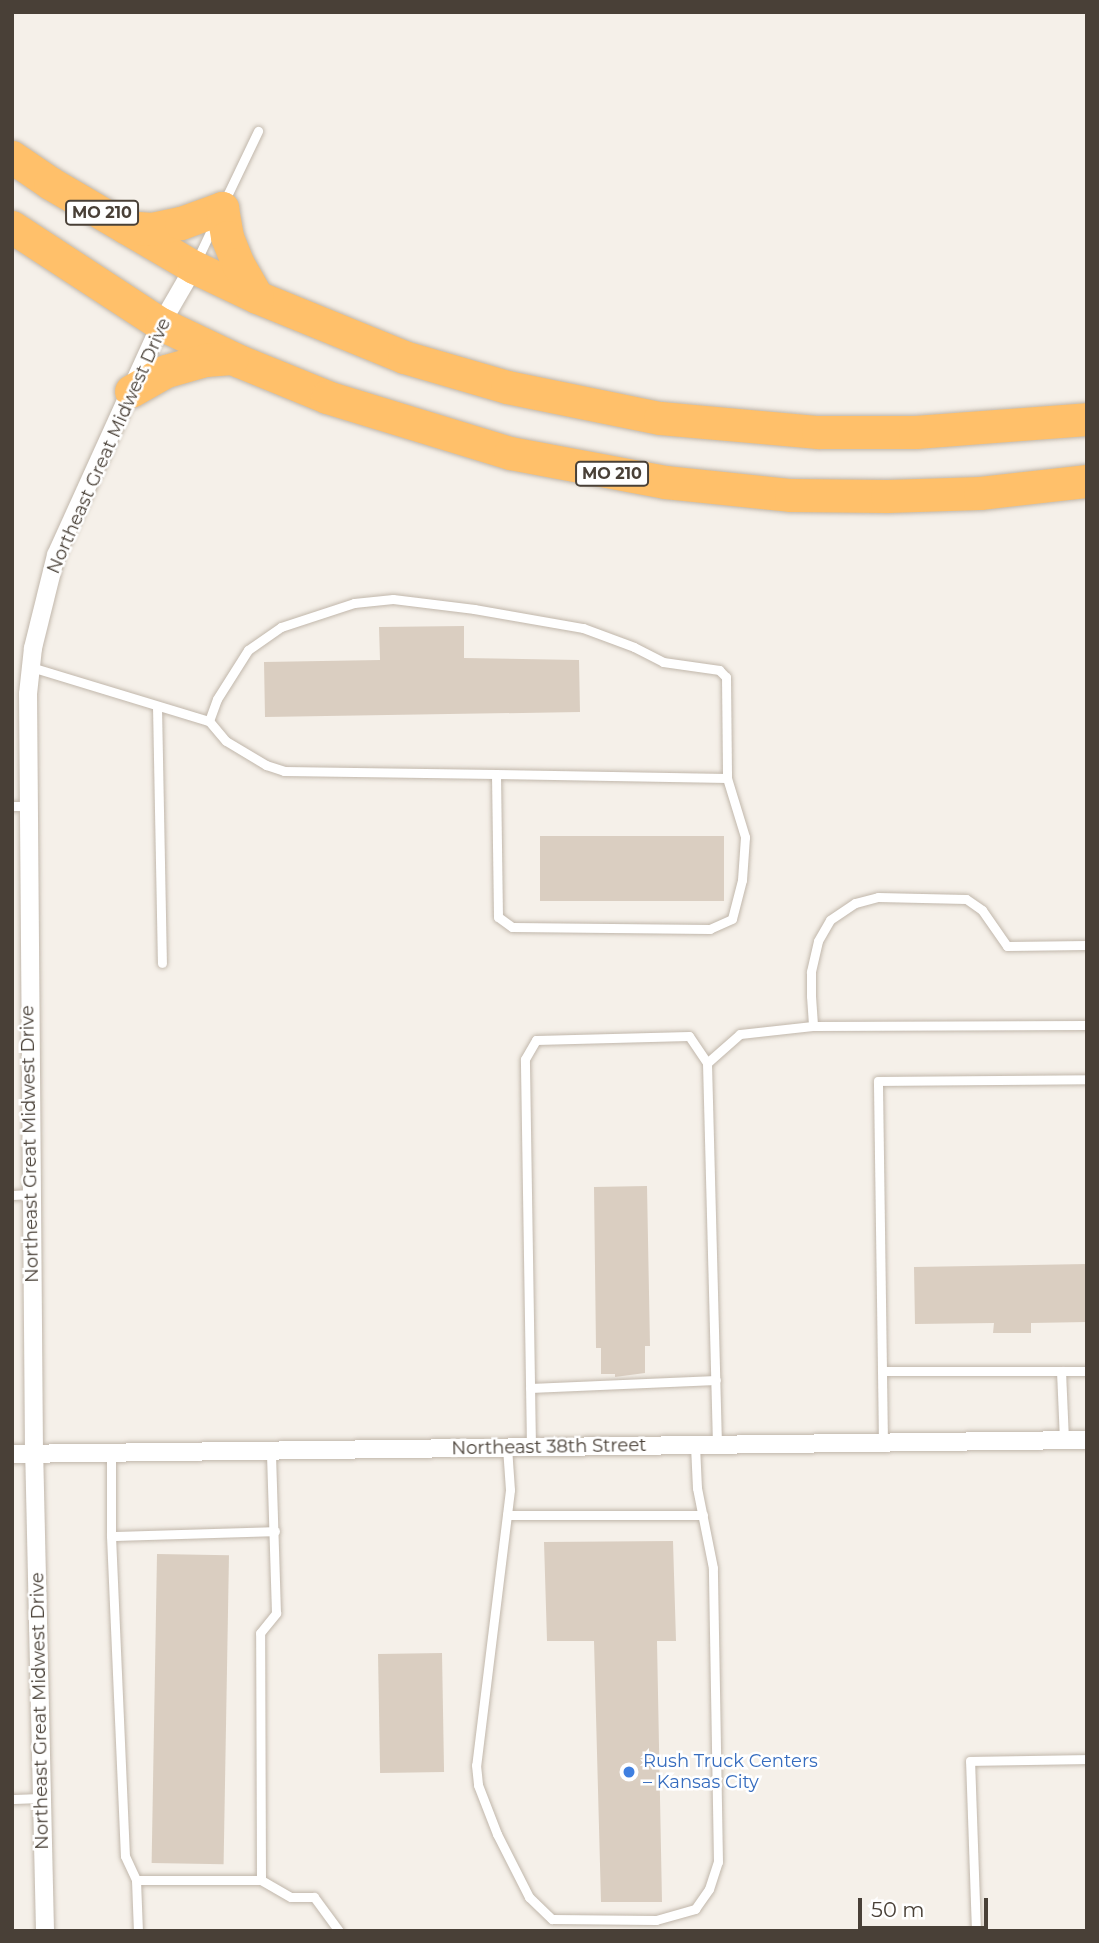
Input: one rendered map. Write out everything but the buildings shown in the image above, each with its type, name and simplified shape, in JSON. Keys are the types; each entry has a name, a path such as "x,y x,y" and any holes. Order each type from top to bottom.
{"highway":[{"name":"MO 210","path":"12,157 194,267 257,297 327,327 445,370 536,394 660,418 818,432 976,429 1087,419"},
{"path":"125,227 152,229 222,208 228,237 238,264 257,297"},
{"name":"MO 210","path":"12,227 161,324 232,358 327,397 427,430 510,453 665,482 791,495 887,496 1002,492 1087,481"},
{"path":"131,391 166,371 205,360 232,358"}],"street":[{"name":"Northeast Great Midwest Drive","path":"45,1931 31,1194 19,806 31,667 45,594 56,555 161,324 194,267"},
{"name":"Northeast 38th Street","path":"12,1454 1087,1440"}],"lane":[{"path":"194,267 258,131"},
{"path":"209,720 217,699 248,650 281,626 354,603 394,599 583,628 634,647 663,662 719,670 726,677 727,778 745,837 742,880 732,919 710,929 512,927 498,918 496,774"},
{"path":"31,667 209,720 226,741 266,765 284,771 727,778"},
{"path":"157,706 162,963"},
{"path":"813,1026 811,972 818,941 830,920 855,903 878,897 965,899 982,910 1006,946 1087,945"},
{"path":"707,1063 740,1034 813,1026 1087,1025"},
{"path":"531,1447 525,1059 536,1040 689,1036 707,1063 717,1445"},
{"path":"883,1443 878,1081 1087,1079"},
{"path":"12,1195 31,1194"},
{"path":"882,1371 1087,1371"},
{"path":"1061,1371 1064,1441"},
{"path":"530,1388 716,1380"},
{"path":"507,1447 510,1490 475,1765 478,1785 497,1834 529,1897 552,1919 656,1920 695,1909 709,1889 718,1861 713,1568 703,1515 695,1445"},
{"path":"261,1881 260,1633 276,1613 271,1450"},
{"path":"111,1454 111,1536 125,1856 136,1880 138,1931"},
{"path":"507,1515 703,1515"},
{"path":"111,1536 275,1531"},
{"path":"976,1931 970,1761 1087,1759"},
{"path":"12,1799 42,1798"},
{"path":"136,1880 261,1881 291,1897 314,1897 339,1931"}],"place":[{"name":"Rush Truck Centers – Kansas City","path":"629,1772"}]}
